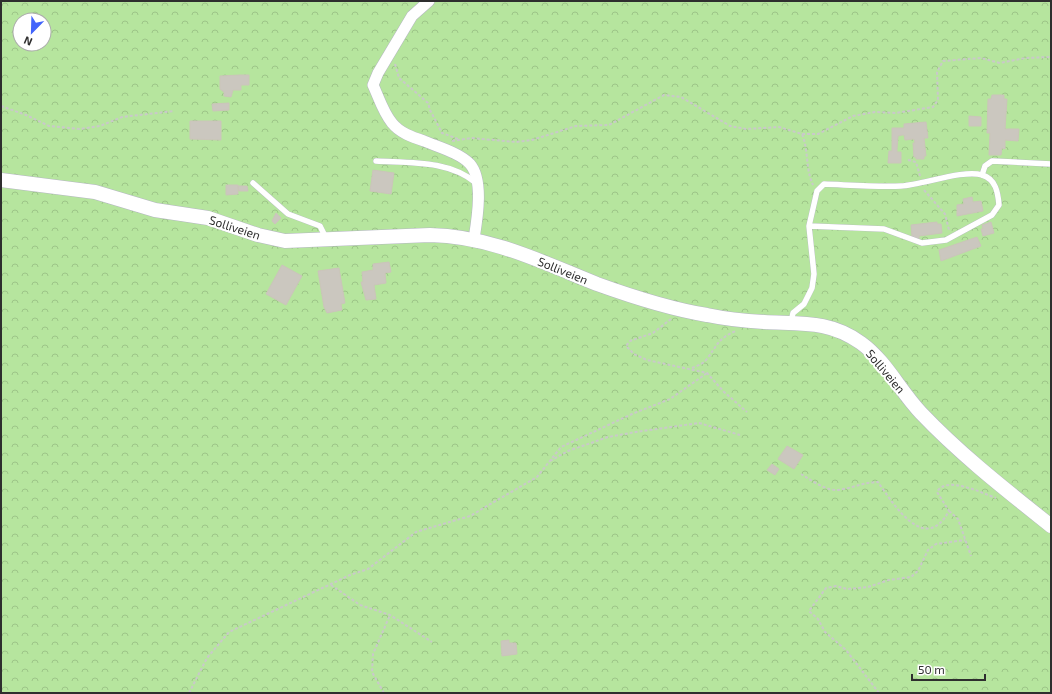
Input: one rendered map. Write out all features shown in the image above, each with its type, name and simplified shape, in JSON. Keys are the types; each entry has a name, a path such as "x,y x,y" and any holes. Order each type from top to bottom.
{"street":[{"path":"429,1 412,16 378,73 373,85 383,109 393,124 406,134 440,148 470,164 476,174 478,184 478,214 474,239"},
{"name":"Solliveien","path":"1,180 95,192 155,210 208,218 272,239 285,241 326,238 452,235 474,239 517,252 638,298 682,310 708,316 764,322 791,322 827,326 861,343 882,362 916,408 948,441 974,465 1051,526"}],"lane":[{"path":"376,161 446,167 459,172 478,184"},
{"path":"982,175 985,166 992,162 1051,164"},
{"path":"791,322 792,313 804,304 812,288 814,274 809,226 816,191 824,184 901,186 965,175 982,175 989,178 998,193 999,205 992,215 946,240 922,243 884,229 809,226"},
{"path":"253,183 288,214 320,226 326,238"}],"path":[{"path":"394,47 396,70 399,78 428,103 442,133 458,140 471,138 516,142 532,140 576,126 609,125 664,95 681,96 730,126 746,129 779,128 802,134 818,134 853,116 875,112 896,113 933,107 938,100 937,72 943,61 981,58 1000,63 1025,58 1051,57"},
{"path":"1,106 26,115 49,126 80,129 100,126 122,117 174,110"},
{"path":"802,134 807,146 808,174 816,191"},
{"path":"908,160 916,162 920,174"},
{"path":"921,182 925,192 945,214 952,237"},
{"path":"682,310 653,333 630,340 626,346 634,354 647,360 661,364 692,368 707,373 724,392 747,412"},
{"path":"692,368 705,361 717,343 726,335 738,330"},
{"path":"189,693 207,658 229,632 368,569 416,532 470,516 537,477 561,447 632,414 670,399 707,373"},
{"path":"548,462 568,451 608,437 636,432 699,424 740,435"},
{"path":"801,474 820,485 835,490 868,482 878,482 904,517 918,526 928,529 937,526 944,521 949,510"},
{"path":"971,556 958,519 949,510 938,492 944,485 966,487 999,498"},
{"path":"879,693 846,650 826,632 818,619 809,611 826,588 836,586 847,589 868,587 889,580 910,577 918,570 928,550 936,544 965,540"},
{"path":"331,585 360,605 390,615 432,642"},
{"path":"384,693 372,672 373,654 390,615"}],"green space":[{"path":"1,1 1051,1 1051,693 1,693"}],"building":[{"path":"249,75 249,85 241,85 241,90 233,90 231,97 224,96 224,92 220,89 220,76"},
{"path":"992,95 1004,95 1004,99 1007,99 1005,129 1019,129 1018,141 1005,140 1005,149 1002,148 1001,155 989,155 990,133 987,133 988,99 991,99"},
{"path":"229,103 229,110 213,111 212,104"},
{"path":"969,116 981,117 981,126 969,126"},
{"path":"190,121 221,121 221,140 190,139"},
{"path":"926,122 928,138 924,138 926,156 924,156 924,159 916,159 916,157 914,157 914,139 905,140 904,135 902,135 898,136 897,149 897,152 901,152 901,163 888,163 889,151 892,151 892,128 904,128 904,124"},
{"path":"373,170 394,173 391,194 370,191"},
{"path":"226,185 238,185 238,194 226,195"},
{"path":"238,186 247,186 248,191 239,191"},
{"path":"972,197 973,202 981,201 983,211 957,216 957,205 964,204 963,199"},
{"path":"276,213 281,218 275,224 272,221"},
{"path":"937,222 937,224 941,224 942,233 919,236 919,239 914,239 914,237 912,237 911,225"},
{"path":"991,222 994,233 983,236 981,229 983,229 982,225"},
{"path":"977,237 981,246 941,261 939,250"},
{"path":"389,262 391,272 385,273 386,283 374,285 376,299 366,300 361,282 363,282 362,272 373,270 373,264"},
{"path":"282,265 302,276 286,305 266,294"},
{"path":"339,268 345,303 341,304 342,310 327,313 324,307 318,271"},
{"path":"787,446 803,455 794,469 778,459"},
{"path":"772,464 779,469 775,475 767,470"},
{"path":"509,640 509,643 516,643 517,654 502,656 501,641"}]}
